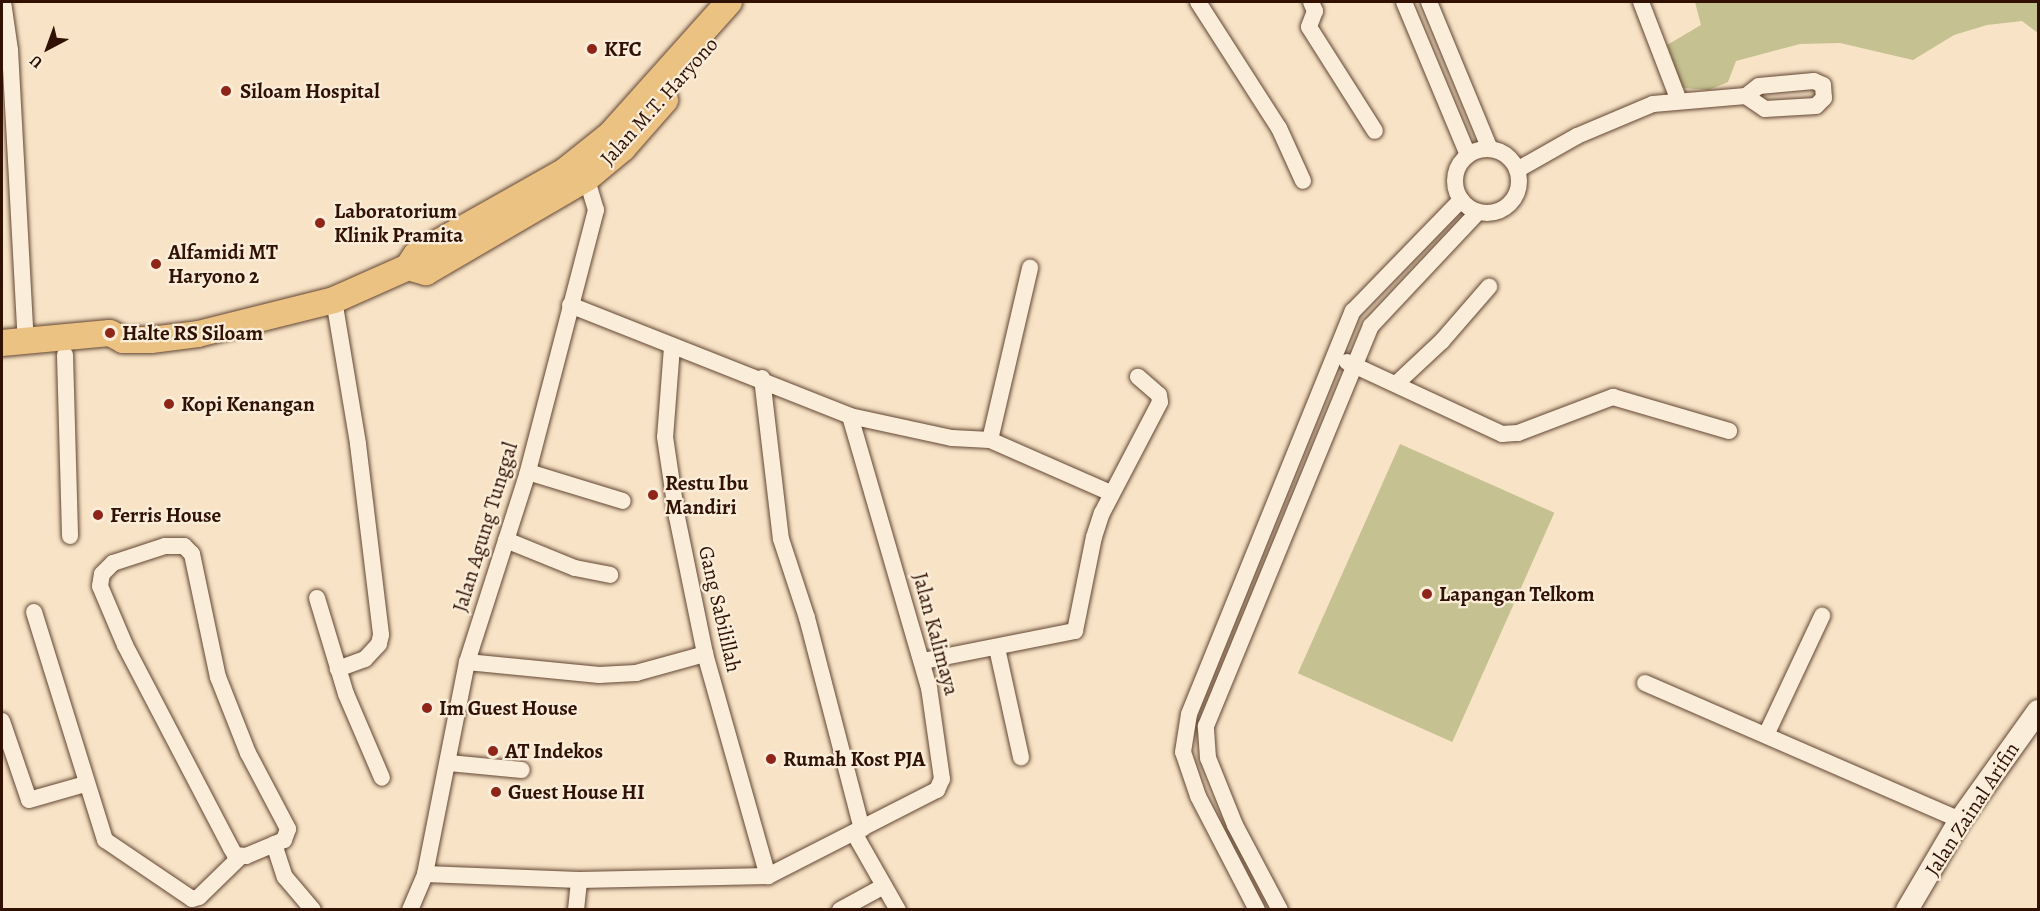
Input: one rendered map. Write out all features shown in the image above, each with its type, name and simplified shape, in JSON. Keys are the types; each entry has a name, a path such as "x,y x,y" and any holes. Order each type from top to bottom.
{"main road":[{"name":"Jalan M.T. Haryono","path":"583,168 729,2"},
{"name":"Jalan M.T. Haryono","path":"14,342 110,333 123,340 198,334 334,300 408,267 416,255 623,148 744,2"},
{"name":"Jalan M.T. Haryono","path":"2,361 113,350 123,340"},
{"name":"Jalan Zainal Arifin","path":"1907,909 1960,819 2038,711"}],"street":[{"path":"3,2 10,50 14,342"},
{"path":"1198,2 1279,128 1303,181"},
{"path":"1311,2 1315,11 1309,27 1375,130"},
{"path":"1404,2 1468,155"},
{"path":"1429,2 1490,149"},
{"path":"1642,7 1679,101"},
{"path":"1518,170 1577,136 1653,104 1746,96"},
{"path":"1490,149 1507,155 1518,170 1520,182 1511,203 1490,213 1478,212 1461,200 1455,176 1468,155 1490,149"},
{"name":"Jalan Agung Tunggal","path":"410,909 425,874 449,763 466,662 528,472 596,210 583,168"},
{"path":"1257,909 1198,796 1183,752 1184,734 1197,692 1353,311 1461,200"},
{"path":"1280,909 1236,825 1205,743 1216,700 1371,326 1478,212"},
{"path":"990,440 1030,268"},
{"path":"1397,383 1442,341 1489,287"},
{"path":"334,300 358,444 381,635 379,644 364,659 338,669"},
{"path":"570,305 672,347 762,378 850,416 952,438 990,440 1111,493"},
{"path":"1353,311 1371,326"},
{"name":"Gang Sabilillah","path":"672,347 665,437 676,517 705,654 768,876"},
{"path":"64,355 70,536"},
{"path":"1334,357 1397,383 1502,434 1518,433 1613,397 1729,431"},
{"path":"923,661 1075,632 1094,537 1111,493 1160,402 1159,394 1138,377"},
{"path":"762,378 782,539 807,618 858,831 882,887 898,909"},
{"name":"Jalan Kalimaya","path":"425,874 579,880 768,876 930,797 941,784 923,661 850,416"},
{"path":"528,472 623,501"},
{"path":"506,540 575,568 610,575"},
{"path":"34,612 85,784 105,840 184,896 199,897 240,857 287,837 288,829 248,753 218,677 192,554 183,546 165,546 113,563 102,574 100,586 125,645 231,848 240,857"},
{"path":"317,598 338,669 382,778"},
{"path":"1766,735 1822,616"},
{"path":"997,648 1021,757"},
{"path":"466,662 609,675 636,673 705,654"},
{"path":"1645,683 1960,819"},
{"path":"1197,692 1216,700"},
{"path":"2,722 29,800 85,784"},
{"path":"449,763 522,770"},
{"path":"1219,836 1236,825"},
{"path":"274,844 285,877 314,909"},
{"path":"576,909 579,880"},
{"path":"840,909 882,887"}],"shaded area":[{"path":"1695,2 2038,2 2038,33 2022,21 1987,25 1954,35 1913,60 1840,43 1800,44 1736,61 1728,82 1709,90 1682,88 1667,45 1701,25"},
{"name":"Lapangan Telkom","path":"1400,444 1554,513 1452,742 1298,673"}],"place":[{"name":"KFC","path":"592,49"},
{"name":"Siloam Hospital","path":"226,91"},
{"name":"Laboratorium Klinik Pramita","path":"320,223"},
{"name":"Alfamidi MT Haryono 2","path":"156,264"},
{"name":"Halte RS Siloam","path":"110,333"},
{"name":"Kopi Kenangan","path":"169,404"},
{"name":"Restu Ibu Mandiri","path":"653,495"},
{"name":"Ferris House","path":"98,515"},
{"name":"Lapangan Telkom","path":"1427,594"},
{"name":"Im Guest House","path":"427,708"},
{"name":"AT Indekos","path":"493,751"},
{"name":"Rumah Kost PJA","path":"771,759"},
{"name":"Guest House HI","path":"496,792"}]}
